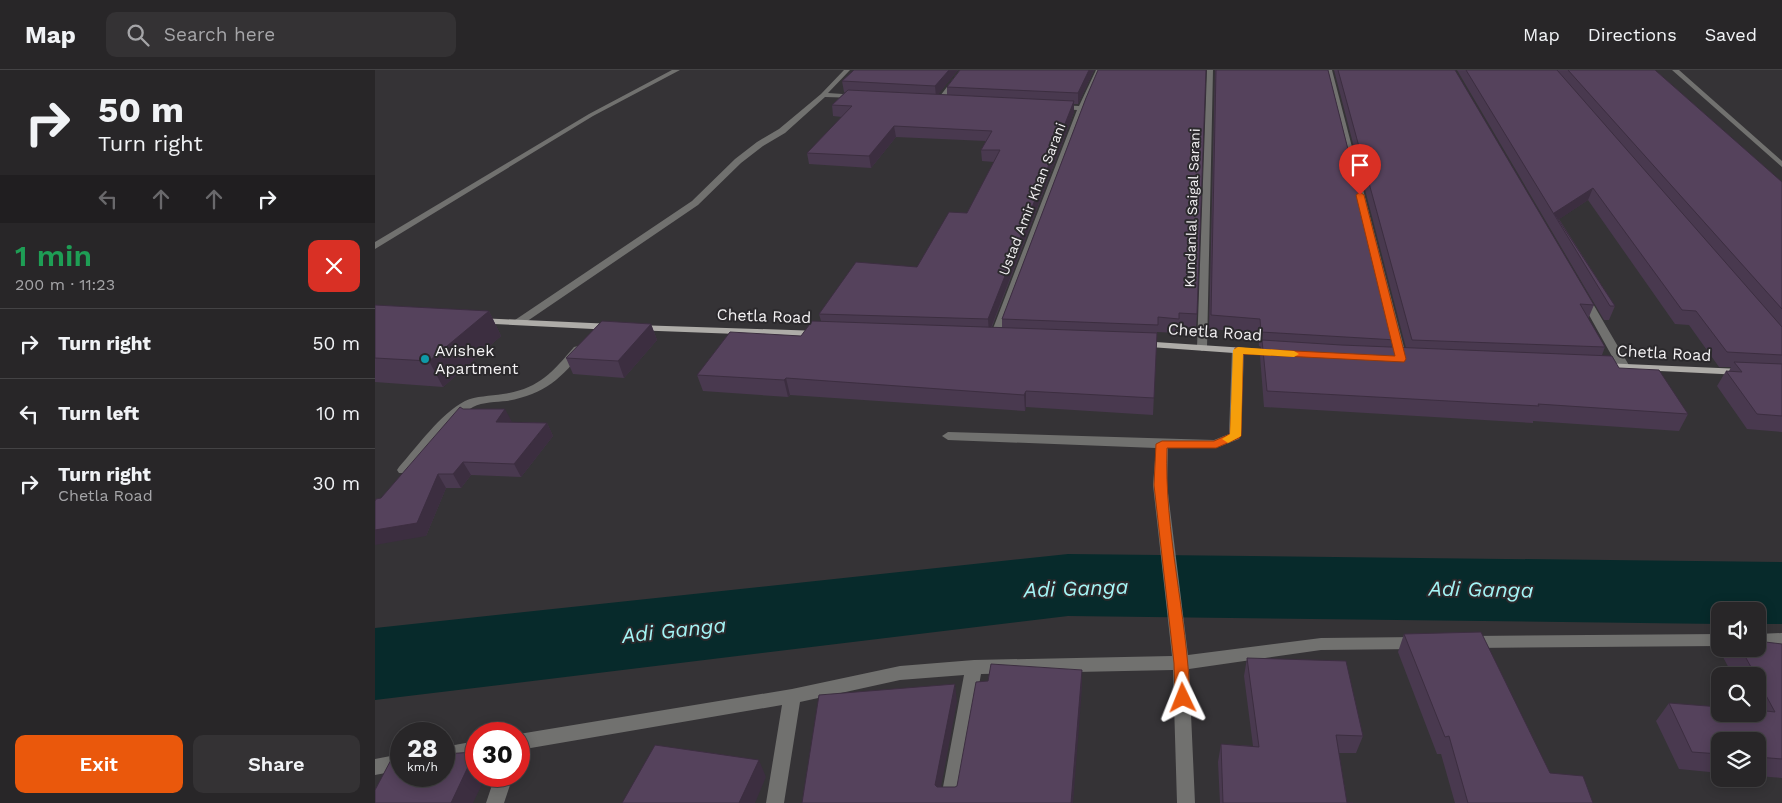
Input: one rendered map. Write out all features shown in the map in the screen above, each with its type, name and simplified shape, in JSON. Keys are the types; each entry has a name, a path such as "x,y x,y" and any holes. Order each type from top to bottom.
{"main road":[{"name":"Chetla Road","path":"470,321 829,334"},
{"name":"Chetla Road","path":"1128,344 1288,354"},
{"name":"Chetla Road","path":"1592,366 1752,373"}],"street":[{"path":"375,246 591,115 677,70"},
{"path":"519,322 695,203 738,161 760,144 782,131 823,95 847,70"},
{"path":"939,101 963,70"},
{"name":"Ustad Amir Khan Sarani","path":"994,339 1081,108 1099,70"},
{"name":"Kundanlal Saigal Sarani","path":"1201,348 1210,70"},
{"path":"1329,70 1401,359"},
{"path":"1675,70 1782,165"},
{"path":"823,95 862,97"},
{"path":"930,100 949,101"},
{"path":"1053,107 1081,108"},
{"path":"1580,291 1624,367"},
{"path":"403,470 455,415 469,404 523,394 543,386 553,379 597,326"},
{"path":"948,436 1162,444 1216,444 1235,436 1238,350"},
{"path":"1162,444 1160,485 1180,654 1186,803"},
{"path":"1766,640 1782,639"},
{"path":"1458,642 1711,640"},
{"path":"530,740 792,696 900,673 1321,644 1438,643"},
{"path":"949,803 974,667"},
{"path":"775,803 792,696"},
{"path":"375,767 390,764"},
{"path":"495,803 500,787"}],"building":[{"path":"854,70 949,70 935,86 842,81"},
{"path":"960,70 1089,70 1078,93 947,87"},
{"path":"1098,70 1206,70 1197,314 1179,313 1179,319 1158,317 1158,325 1002,319 1086,98"},
{"path":"1216,70 1328,70 1396,340 1261,332 1260,319 1211,315"},
{"path":"1338,70 1455,70 1594,305 1580,304 1605,347 1412,340"},
{"path":"1466,70 1557,70 1782,327 1782,355 1727,352 1696,311 1682,310 1593,188 1554,213 1615,306 1610,306"},
{"path":"1568,70 1655,70 1782,182 1782,309"},
{"path":"848,90 1074,101 988,319 819,314 856,262 917,267 949,212 967,213 1000,150 981,150 992,131 894,126 869,156 807,153 852,106 832,105"},
{"path":"375,305 489,311 429,361 375,358"},
{"path":"602,321 651,324 618,361 566,358"},
{"path":"812,321 1157,333 1154,398 1026,391 1024,395 786,378 784,380 697,375 730,332 801,336"},
{"path":"1262,340 1612,356 1619,368 1659,370 1688,414 1538,404 1539,406 1267,391"},
{"path":"1734,362 1782,364 1782,416 1757,414 1726,371 1742,372"},
{"path":"460,407 463,409 505,409 496,422 547,423 514,464 463,462 453,474 438,474 417,523 375,530 376,499 381,498"},
{"path":"1481,632 1550,773 1583,776 1593,803 1468,803 1449,736 1445,737 1404,634"},
{"path":"1766,642 1782,644 1782,759 1766,758 1766,732 1711,732 1711,753 1692,752 1669,703 1711,706 1711,722 1766,722 1766,711 1775,712 1766,696 1766,667 1751,667 1745,657 1766,657"},
{"path":"1247,658 1346,661 1363,736 1336,735 1347,803 1223,803 1221,744 1259,747"},
{"path":"991,664 1082,670 1071,803 802,803 819,695 955,684 935,785 937,787 957,786 976,682 988,681"},
{"path":"655,745 759,760 739,803 622,803"},
{"path":"455,753 465,753 465,773 451,803 375,803 375,790 390,762 390,787 455,787"}],"waterway":[{"name":"Adi Ganga","path":"375,664 1068,585 1782,593"}],"slow traffic":[{"path":"1228,439 1235,436 1238,350 1294,354"}],"place":[{"name":"Avishek Apartment","path":"425,359"}],"route":[{"path":"1183,698 1181,663 1160,485 1162,444 1216,444 1235,436 1238,350 1401,359 1360,195"}]}
